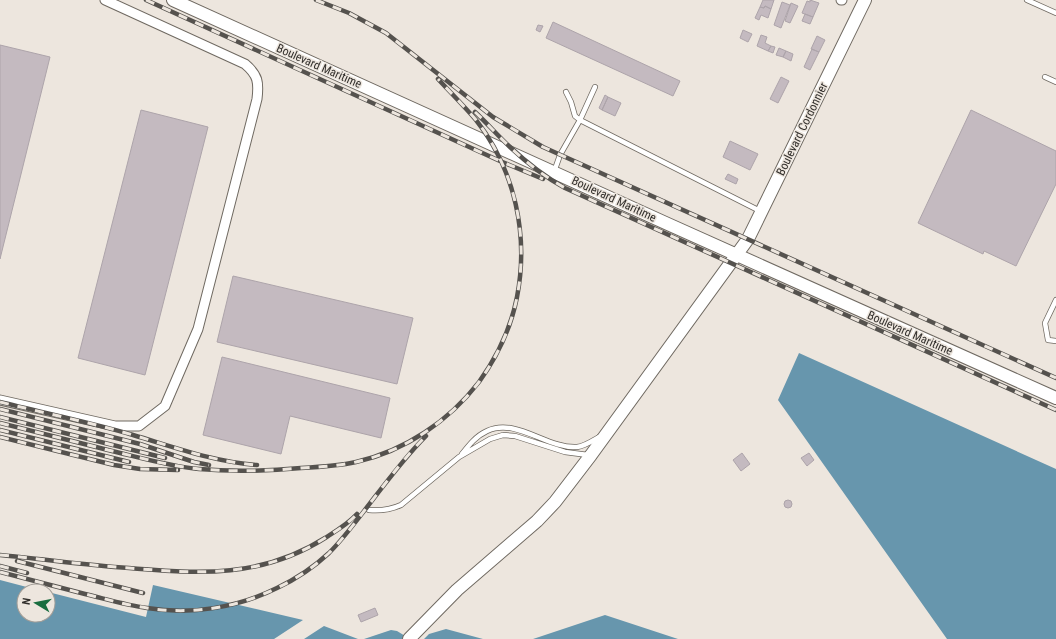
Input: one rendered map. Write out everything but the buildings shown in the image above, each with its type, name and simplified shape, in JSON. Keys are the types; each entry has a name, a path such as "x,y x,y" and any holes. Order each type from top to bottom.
{"street":[{"path":"0,400 115,426 139,426 165,406 198,329 257,99 257,78 252,70 244,64 105,0"},
{"name":"Boulevard Maritime","path":"173,0 1056,398"},
{"name":"Boulevard Cordonnier","path":"409,639 457,590 538,521 555,502 622,413 748,239 865,0"}],"lane":[{"path":"1027,0 1056,13"},
{"path":"1045,77 1056,82"},
{"path":"554,172 560,155 580,120 595,87"},
{"path":"566,92 575,116 580,120 762,211"},
{"path":"1056,300 1045,323 1048,340 1056,341"},
{"path":"369,510 391,510 401,505 459,457 474,440 487,431 500,427 514,429 566,446 578,447 599,437 610,422 622,413"},
{"path":"459,457 490,439 503,435 515,436 564,452 591,455"}],"water":[{"path":"799,353 1056,469 1056,639 947,639 778,400"},
{"path":"0,580 16,584 16,623 56,623 56,594 146,617 153,585 303,620 274,639 0,639"},
{"path":"605,615 678,639 533,639"},
{"path":"324,626 358,639 304,639"},
{"path":"446,629 483,639 424,639 429,634"},
{"path":"391,630 397,631 410,639 364,639"}],"railway":[{"path":"146,0 500,161 543,179"},
{"path":"316,0 349,13 386,33 493,117 543,147 1056,378"},
{"path":"0,423 164,464 187,468 238,471 322,467 356,462 374,457 409,442 440,422 479,382 492,363 502,342 511,320 517,297 521,250 520,227 516,204 501,160 476,120 438,79"},
{"path":"475,112 523,159 565,188 1056,410"},
{"path":"0,402 100,426 225,461 257,465"},
{"path":"0,409 140,444 194,462 209,465"},
{"path":"0,417 165,458"},
{"path":"0,430 129,462"},
{"path":"0,572 124,604 147,608 180,611 197,610 246,601 291,581 311,568 329,553 350,530 400,464 426,436"},
{"path":"0,437 114,465 140,469 178,470"},
{"path":"0,555 156,570 206,572 230,570 254,567 301,551 338,530 357,514"},
{"path":"17,561 143,593"},
{"path":"0,566 27,573"}]}
